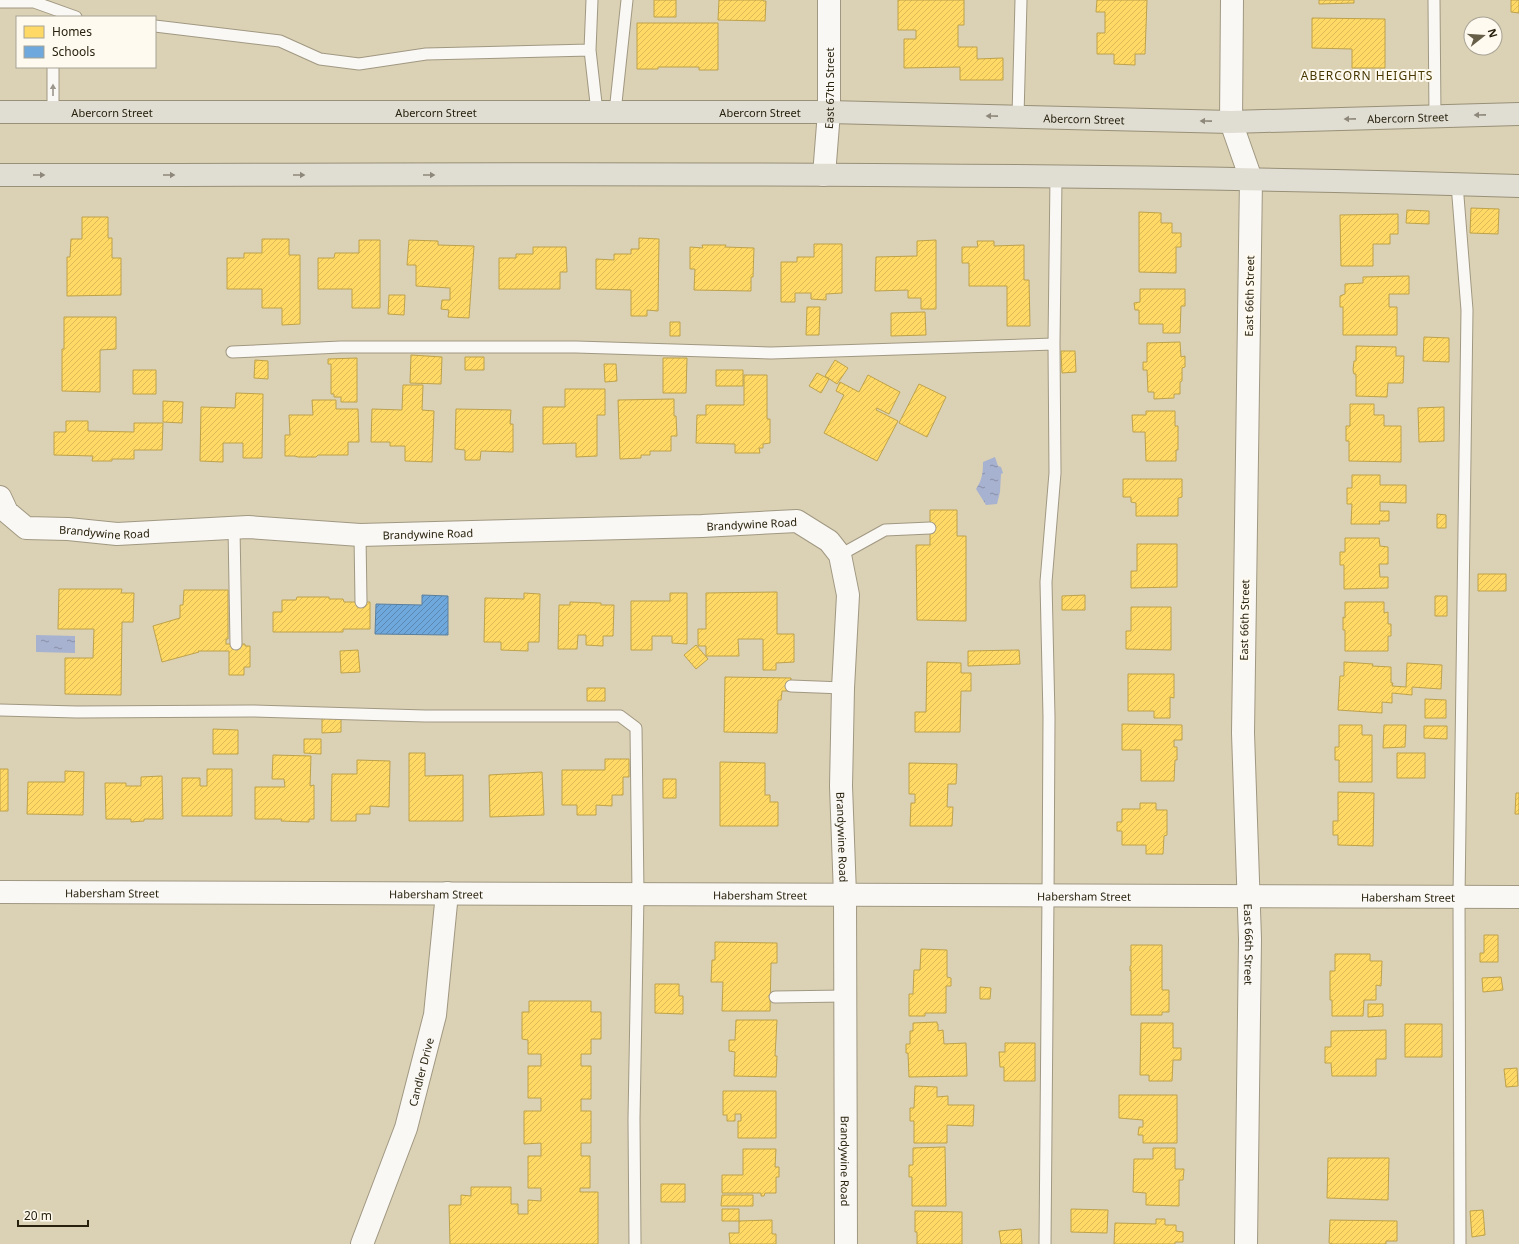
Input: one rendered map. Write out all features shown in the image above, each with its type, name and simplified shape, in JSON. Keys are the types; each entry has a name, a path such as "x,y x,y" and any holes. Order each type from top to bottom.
{"main road":[{"name":"Abercorn Street","path":"0,112 829,112 1231,122 1519,114"},
{"path":"0,175 824,175 1251,179 1519,186"}],"street":[{"name":"East 67th Street","path":"824,175 829,112 829,0"},
{"name":"East 66th Street","path":"1232,0 1231,122 1251,179 1242,733 1250,938 1246,1244"},
{"name":"Brandywine Road","path":"0,498 7,512 26,528 68,529 117,534 248,527 360,536 702,526 797,521 829,541 840,555 848,595 843,688 841,786 845,896 846,1244"},
{"name":"Habersham Street","path":"0,892 845,896 1519,897"},
{"name":"Candler Drive","path":"362,1244 406,1128 435,1014 447,893"}],"lane":[{"path":"592,0 590,50 606,112"},
{"path":"606,112 627,0"},
{"path":"1018,116 1021,0"},
{"path":"1434,0 1435,117"},
{"path":"0,2 34,2 73,16"},
{"path":"156,26 280,41 320,59 359,64 426,54 590,50"},
{"path":"53,68 53,112"},
{"path":"1045,1244 1049,717 1046,582 1055,473 1054,344 1056,177"},
{"path":"1457,184 1467,310 1459,897 1460,1244"},
{"path":"232,352 341,347 576,347 771,353 1054,344"},
{"path":"234,528 236,644"},
{"path":"840,555 885,530 930,528"},
{"path":"360,536 361,602"},
{"path":"791,686 843,688"},
{"path":"0,710 77,712 252,711 425,716 620,716 636,728 638,894 634,1118 635,1244"},
{"path":"775,997 845,996"}],"water":[{"path":"995,457 998,466 1001,467 1003,473 1001,474 1000,492 997,504 986,505 976,489 982,476 983,462"},
{"path":"36,635 75,636 75,653 36,652"}],"building: Homes":[{"path":"654,0 676,0 676,17 654,17"},
{"path":"719,0 766,1 765,21 718,20"},
{"path":"898,0 964,0 964,25 958,25 958,47 977,47 977,59 1003,58 1003,80 960,80 960,67 904,68 904,39 916,39 916,30 898,30"},
{"path":"1097,0 1147,0 1145,54 1135,54 1135,65 1114,64 1114,54 1097,54 1097,33 1105,33 1105,12 1096,12"},
{"path":"1319,0 1354,0 1354,3 1319,4"},
{"path":"1511,0 1519,0 1519,13 1511,12"},
{"path":"1312,18 1385,19 1385,68 1352,68 1352,49 1312,48"},
{"path":"637,23 718,23 718,70 699,70 699,67 658,67 658,69 637,69"},
{"path":"1471,208 1499,209 1498,234 1470,233"},
{"path":"1407,210 1429,211 1429,224 1406,223"},
{"path":"1139,212 1161,213 1161,223 1172,223 1172,233 1181,233 1181,247 1176,247 1176,273 1139,272"},
{"path":"1398,214 1398,234 1390,234 1390,244 1373,244 1373,266 1341,266 1340,215"},
{"path":"82,217 108,217 108,238 112,238 112,258 121,258 121,295 67,296 67,257 70,257 71,239 82,239"},
{"path":"639,238 659,239 658,311 647,310 647,316 631,316 631,290 596,289 596,259 614,260 614,254 631,254 631,249 639,249"},
{"path":"262,239 289,239 289,255 300,255 300,324 282,325 282,308 262,308 262,289 227,289 227,258 244,258 244,253 262,253"},
{"path":"359,240 380,240 380,308 352,308 352,289 318,289 318,258 334,258 335,253 359,253"},
{"path":"409,240 438,241 438,245 474,246 469,318 448,317 449,310 441,309 442,300 450,300 450,288 416,286 416,265 407,265"},
{"path":"936,240 936,309 921,309 921,298 908,298 908,290 875,291 876,257 917,256 917,241"},
{"path":"977,241 994,241 994,246 1024,245 1024,280 1029,280 1030,326 1007,326 1007,286 969,286 969,263 962,263 962,247 978,247"},
{"path":"814,244 842,244 842,293 826,294 826,300 811,299 811,293 795,293 795,302 781,302 781,262 797,262 797,257 814,257"},
{"path":"702,245 726,245 725,247 754,248 751,291 694,290 695,269 690,269 690,247 703,248"},
{"path":"533,247 566,247 567,272 560,272 560,289 499,289 499,258 516,258 516,254 533,254"},
{"path":"1409,276 1409,294 1389,294 1389,307 1397,307 1397,335 1343,335 1343,307 1340,307 1340,296 1345,294 1345,284 1363,283 1363,277"},
{"path":"1140,289 1185,289 1185,306 1181,306 1180,333 1163,333 1163,324 1139,324 1139,310 1135,310 1134,303 1140,302"},
{"path":"389,295 405,295 404,315 388,314"},
{"path":"807,307 820,307 819,335 806,335"},
{"path":"925,312 926,335 891,336 891,313"},
{"path":"64,317 116,317 116,349 100,350 100,392 62,391"},
{"path":"670,322 680,322 680,336 670,336"},
{"path":"1424,337 1449,338 1449,362 1423,361"},
{"path":"1180,342 1181,357 1185,356 1185,367 1182,368 1180,394 1174,394 1174,398 1154,399 1154,392 1148,392 1147,370 1143,370 1143,362 1147,362 1147,343"},
{"path":"1356,346 1396,347 1396,356 1404,356 1403,383 1388,383 1387,397 1356,396 1356,374 1354,374 1353,370 1354,361 1356,361"},
{"path":"1061,351 1075,351 1076,372 1062,373"},
{"path":"411,355 442,357 441,384 410,383"},
{"path":"465,357 484,357 484,370 465,370"},
{"path":"357,358 357,402 341,402 341,397 334,397 334,394 331,394 331,364 328,364 328,359"},
{"path":"663,358 687,358 686,393 663,393"},
{"path":"255,360 268,361 268,379 254,378"},
{"path":"835,360 848,368 837,384 825,376"},
{"path":"604,364 616,364 617,381 605,382"},
{"path":"133,370 156,370 156,394 133,394"},
{"path":"716,370 743,370 743,386 716,386"},
{"path":"817,373 829,379 821,393 809,386"},
{"path":"744,375 767,375 767,419 770,419 770,443 763,444 763,448 759,448 760,453 735,453 735,444 696,443 697,415 706,415 706,405 744,405"},
{"path":"868,375 900,392 889,414 877,408 876,410 898,421 877,461 824,433 844,395 836,391 840,382 859,392"},
{"path":"919,384 946,397 927,437 899,423"},
{"path":"403,385 423,385 422,410 434,411 432,462 405,461 405,446 390,446 390,442 371,442 372,409 402,410"},
{"path":"565,389 605,389 605,415 597,415 597,456 576,457 576,443 543,444 543,407 565,407"},
{"path":"236,393 263,394 262,458 243,458 243,443 223,443 223,462 200,461 201,407 235,408"},
{"path":"674,399 674,416 676,416 677,436 671,436 671,451 650,451 650,455 641,455 641,458 620,459 618,400"},
{"path":"312,400 336,400 336,409 358,409 359,442 348,442 348,455 318,455 316,457 285,456 285,435 290,435 289,415 313,415"},
{"path":"163,401 183,402 182,423 163,422"},
{"path":"1350,404 1374,404 1374,415 1384,415 1384,426 1401,426 1401,462 1349,461 1349,441 1346,441 1346,426 1350,426"},
{"path":"1444,407 1444,441 1419,442 1418,408"},
{"path":"456,409 511,410 510,424 513,424 513,452 481,451 480,460 465,460 465,450 455,449"},
{"path":"1146,411 1175,411 1175,426 1178,426 1178,450 1176,450 1176,461 1146,461 1145,432 1133,432 1132,415 1146,415"},
{"path":"66,421 88,421 88,431 134,432 134,423 163,423 162,450 134,450 134,459 112,459 112,461 92,461 93,456 54,455 54,432 66,432"},
{"path":"1352,475 1380,475 1380,485 1406,485 1406,503 1380,502 1380,511 1389,511 1389,521 1379,521 1380,524 1351,524 1352,504 1347,504 1347,488 1352,488"},
{"path":"1123,479 1182,479 1182,497 1178,498 1178,516 1136,516 1136,503 1131,502 1131,497 1123,497"},
{"path":"930,510 957,510 957,536 966,536 966,621 917,620 916,545 930,545"},
{"path":"1437,514 1446,515 1446,528 1437,528"},
{"path":"1345,538 1379,538 1380,546 1388,547 1388,564 1379,564 1380,577 1388,577 1388,588 1344,589 1344,565 1340,565 1340,552 1345,552"},
{"path":"1137,544 1177,544 1177,587 1131,588 1131,571 1137,571"},
{"path":"1478,574 1506,574 1506,591 1478,591"},
{"path":"59,589 122,589 121,593 134,593 133,622 122,622 121,695 65,694 65,658 93,658 94,629 58,629"},
{"path":"184,590 228,590 228,639 226,639 226,644 245,644 245,646 250,646 250,667 244,667 244,675 229,675 229,651 198,651 199,652 162,662 153,626 180,618 180,605 183,605"},
{"path":"777,592 777,634 794,634 794,662 776,663 776,670 763,670 763,639 738,639 739,656 706,656 706,646 698,646 698,629 706,629 706,593"},
{"path":"524,593 540,594 539,642 528,642 528,651 501,650 501,642 484,642 485,598 524,599"},
{"path":"670,593 687,593 687,644 672,643 672,636 652,636 652,650 631,650 631,601 670,601"},
{"path":"1085,595 1085,610 1062,610 1062,596"},
{"path":"1435,596 1447,596 1447,616 1435,616"},
{"path":"297,597 329,597 329,599 343,599 344,602 370,602 370,629 343,629 343,632 273,632 273,612 282,612 282,600 296,600"},
{"path":"570,602 614,605 613,636 603,636 603,646 586,645 586,635 578,635 577,649 558,649 559,605 570,605"},
{"path":"1345,602 1384,602 1384,613 1388,612 1388,624 1391,624 1391,636 1388,636 1388,651 1345,651 1345,630 1343,630 1343,617 1345,618"},
{"path":"1131,607 1171,607 1171,650 1126,649 1126,631 1131,631"},
{"path":"696,645 708,659 696,669 684,655"},
{"path":"358,650 360,672 341,673 340,651"},
{"path":"1019,650 1020,664 968,666 968,651"},
{"path":"927,662 961,663 961,673 971,673 971,691 961,691 960,732 915,732 915,712 926,712"},
{"path":"1344,662 1391,667 1392,686 1406,687 1407,663 1442,665 1441,689 1412,687 1412,695 1392,693 1392,703 1382,702 1382,713 1338,710 1340,676 1344,676"},
{"path":"1128,674 1174,674 1174,698 1170,697 1170,718 1154,718 1154,711 1128,711"},
{"path":"725,677 791,678 791,691 782,691 781,700 778,700 777,733 724,732"},
{"path":"587,688 605,688 605,701 587,701"},
{"path":"1425,699 1446,700 1446,718 1425,718"},
{"path":"322,718 341,718 341,732 322,733"},
{"path":"1122,724 1182,725 1182,740 1174,740 1174,747 1177,747 1177,760 1175,760 1174,781 1141,781 1141,750 1122,750"},
{"path":"1339,725 1362,725 1362,735 1372,735 1372,782 1339,782 1339,760 1335,760 1335,747 1339,747"},
{"path":"1384,725 1406,725 1405,747 1383,748"},
{"path":"1424,726 1447,726 1447,739 1424,738"},
{"path":"213,729 238,730 238,754 213,754"},
{"path":"304,739 321,739 321,754 304,753"},
{"path":"409,753 425,753 425,776 463,775 463,821 409,821"},
{"path":"1397,753 1425,753 1425,778 1397,778"},
{"path":"273,755 311,756 310,786 314,785 314,819 309,819 309,822 281,821 282,819 255,819 255,787 285,787 284,779 272,779"},
{"path":"605,759 629,759 629,777 623,777 623,795 612,795 612,806 596,805 596,815 577,815 577,805 562,805 562,770 605,770"},
{"path":"357,760 390,761 389,807 370,806 370,814 356,814 356,821 331,821 332,774 357,774"},
{"path":"720,762 765,763 765,795 770,795 770,802 778,802 778,826 720,826"},
{"path":"909,763 957,764 956,784 948,784 947,807 953,807 952,826 910,826 911,803 915,803 915,794 909,794"},
{"path":"0,769 8,769 8,811 0,811"},
{"path":"207,769 232,769 232,816 182,816 182,778 200,778 200,786 207,786"},
{"path":"65,771 84,772 83,815 27,814 28,782 65,782"},
{"path":"542,772 544,815 490,817 489,775"},
{"path":"162,776 163,819 144,819 144,821 131,822 131,819 106,819 105,783 126,783 126,786 141,786 141,777"},
{"path":"663,779 676,779 676,798 663,798"},
{"path":"1338,792 1374,793 1373,846 1338,845 1338,835 1333,835 1333,821 1338,821"},
{"path":"1516,793 1519,793 1519,814 1515,814"},
{"path":"1140,803 1156,803 1156,810 1167,810 1167,835 1164,836 1163,854 1146,854 1146,845 1122,845 1122,831 1117,831 1117,822 1122,822 1122,809 1140,809"},
{"path":"1484,935 1498,935 1498,962 1480,962 1480,953 1484,953"},
{"path":"715,942 777,943 777,963 771,963 770,1011 722,1011 723,982 711,982 712,960 715,960"},
{"path":"1131,945 1162,945 1162,990 1169,990 1169,1012 1162,1012 1162,1015 1131,1015"},
{"path":"921,949 947,950 947,977 951,978 951,986 946,986 946,1013 925,1013 925,1016 909,1016 909,994 913,994 914,970 920,970"},
{"path":"1335,954 1370,954 1370,961 1382,961 1381,986 1376,985 1376,1000 1364,1000 1363,1016 1332,1016 1332,1000 1330,1000 1330,971 1335,971"},
{"path":"1501,977 1503,990 1483,992 1482,978"},
{"path":"655,984 679,984 679,996 683,996 683,1014 655,1013"},
{"path":"980,987 991,988 990,999 980,999"},
{"path":"529,1001 591,1001 591,1012 601,1012 601,1039 591,1039 591,1054 581,1054 581,1066 591,1066 591,1099 581,1099 581,1111 591,1111 591,1143 581,1143 581,1156 590,1156 590,1188 580,1188 580,1192 598,1192 598,1244 450,1244 449,1205 461,1205 461,1195 471,1196 471,1187 511,1187 511,1204 518,1204 518,1214 528,1214 528,1200 541,1201 541,1188 528,1188 528,1156 541,1156 541,1143 524,1144 524,1111 541,1111 541,1098 528,1098 528,1066 541,1066 541,1054 528,1054 528,1040 522,1039 522,1012 529,1012"},
{"path":"1368,1004 1383,1004 1383,1016 1368,1017"},
{"path":"736,1020 777,1020 775,1056 777,1056 776,1077 734,1076 735,1052 729,1051 729,1040 735,1040"},
{"path":"937,1022 938,1031 943,1030 944,1044 966,1043 967,1076 909,1077 906,1044 910,1044 910,1031 913,1031 913,1023"},
{"path":"1141,1023 1173,1023 1173,1048 1181,1048 1181,1060 1173,1060 1172,1081 1149,1081 1149,1075 1140,1075"},
{"path":"1405,1024 1442,1024 1442,1057 1405,1057"},
{"path":"1386,1030 1386,1059 1376,1059 1376,1076 1332,1076 1331,1063 1325,1063 1325,1047 1331,1047 1331,1031"},
{"path":"1005,1043 1035,1043 1035,1081 1004,1081 1004,1067 1000,1067 999,1052 1005,1052"},
{"path":"1517,1068 1518,1086 1506,1087 1504,1069"},
{"path":"915,1086 937,1087 937,1097 948,1096 948,1105 974,1105 973,1126 947,1125 947,1143 914,1143 914,1121 910,1121 910,1108 914,1108"},
{"path":"723,1091 776,1091 776,1138 738,1138 738,1121 741,1121 741,1114 735,1114 735,1121 727,1121 727,1115 723,1115"},
{"path":"1119,1095 1177,1095 1177,1143 1143,1143 1143,1135 1138,1135 1139,1127 1143,1127 1143,1120 1119,1118"},
{"path":"945,1147 946,1206 912,1206 912,1177 909,1177 909,1165 913,1165 913,1148"},
{"path":"1153,1148 1175,1148 1175,1169 1184,1169 1183,1180 1179,1180 1179,1206 1146,1205 1146,1193 1133,1192 1134,1159 1153,1159"},
{"path":"743,1149 776,1149 775,1167 779,1167 779,1177 776,1177 776,1193 765,1193 764,1196 761,1196 761,1193 722,1193 722,1175 743,1175"},
{"path":"1328,1158 1389,1158 1388,1200 1327,1198"},
{"path":"661,1184 685,1184 685,1202 661,1202"},
{"path":"722,1195 753,1195 753,1206 721,1206"},
{"path":"722,1209 739,1209 739,1221 722,1221"},
{"path":"1071,1209 1108,1210 1107,1233 1071,1232"},
{"path":"1483,1210 1485,1235 1472,1237 1470,1211"},
{"path":"915,1211 962,1212 962,1244 917,1244 917,1232 915,1232"},
{"path":"1156,1219 1165,1219 1165,1225 1176,1225 1176,1231 1183,1232 1183,1242 1175,1242 1175,1244 1114,1244 1115,1223 1156,1224"},
{"path":"772,1220 772,1234 776,1234 776,1244 730,1244 729,1233 739,1233 739,1221"},
{"path":"1330,1220 1397,1221 1397,1241 1386,1241 1386,1244 1329,1243"},
{"path":"1021,1229 1022,1244 1001,1244 999,1231"}],"building: Schools":[{"path":"422,595 448,596 448,635 375,634 376,604 422,605"}],"district":[{"name":"ABERCORN HEIGHTS","path":"1367,75"}]}
